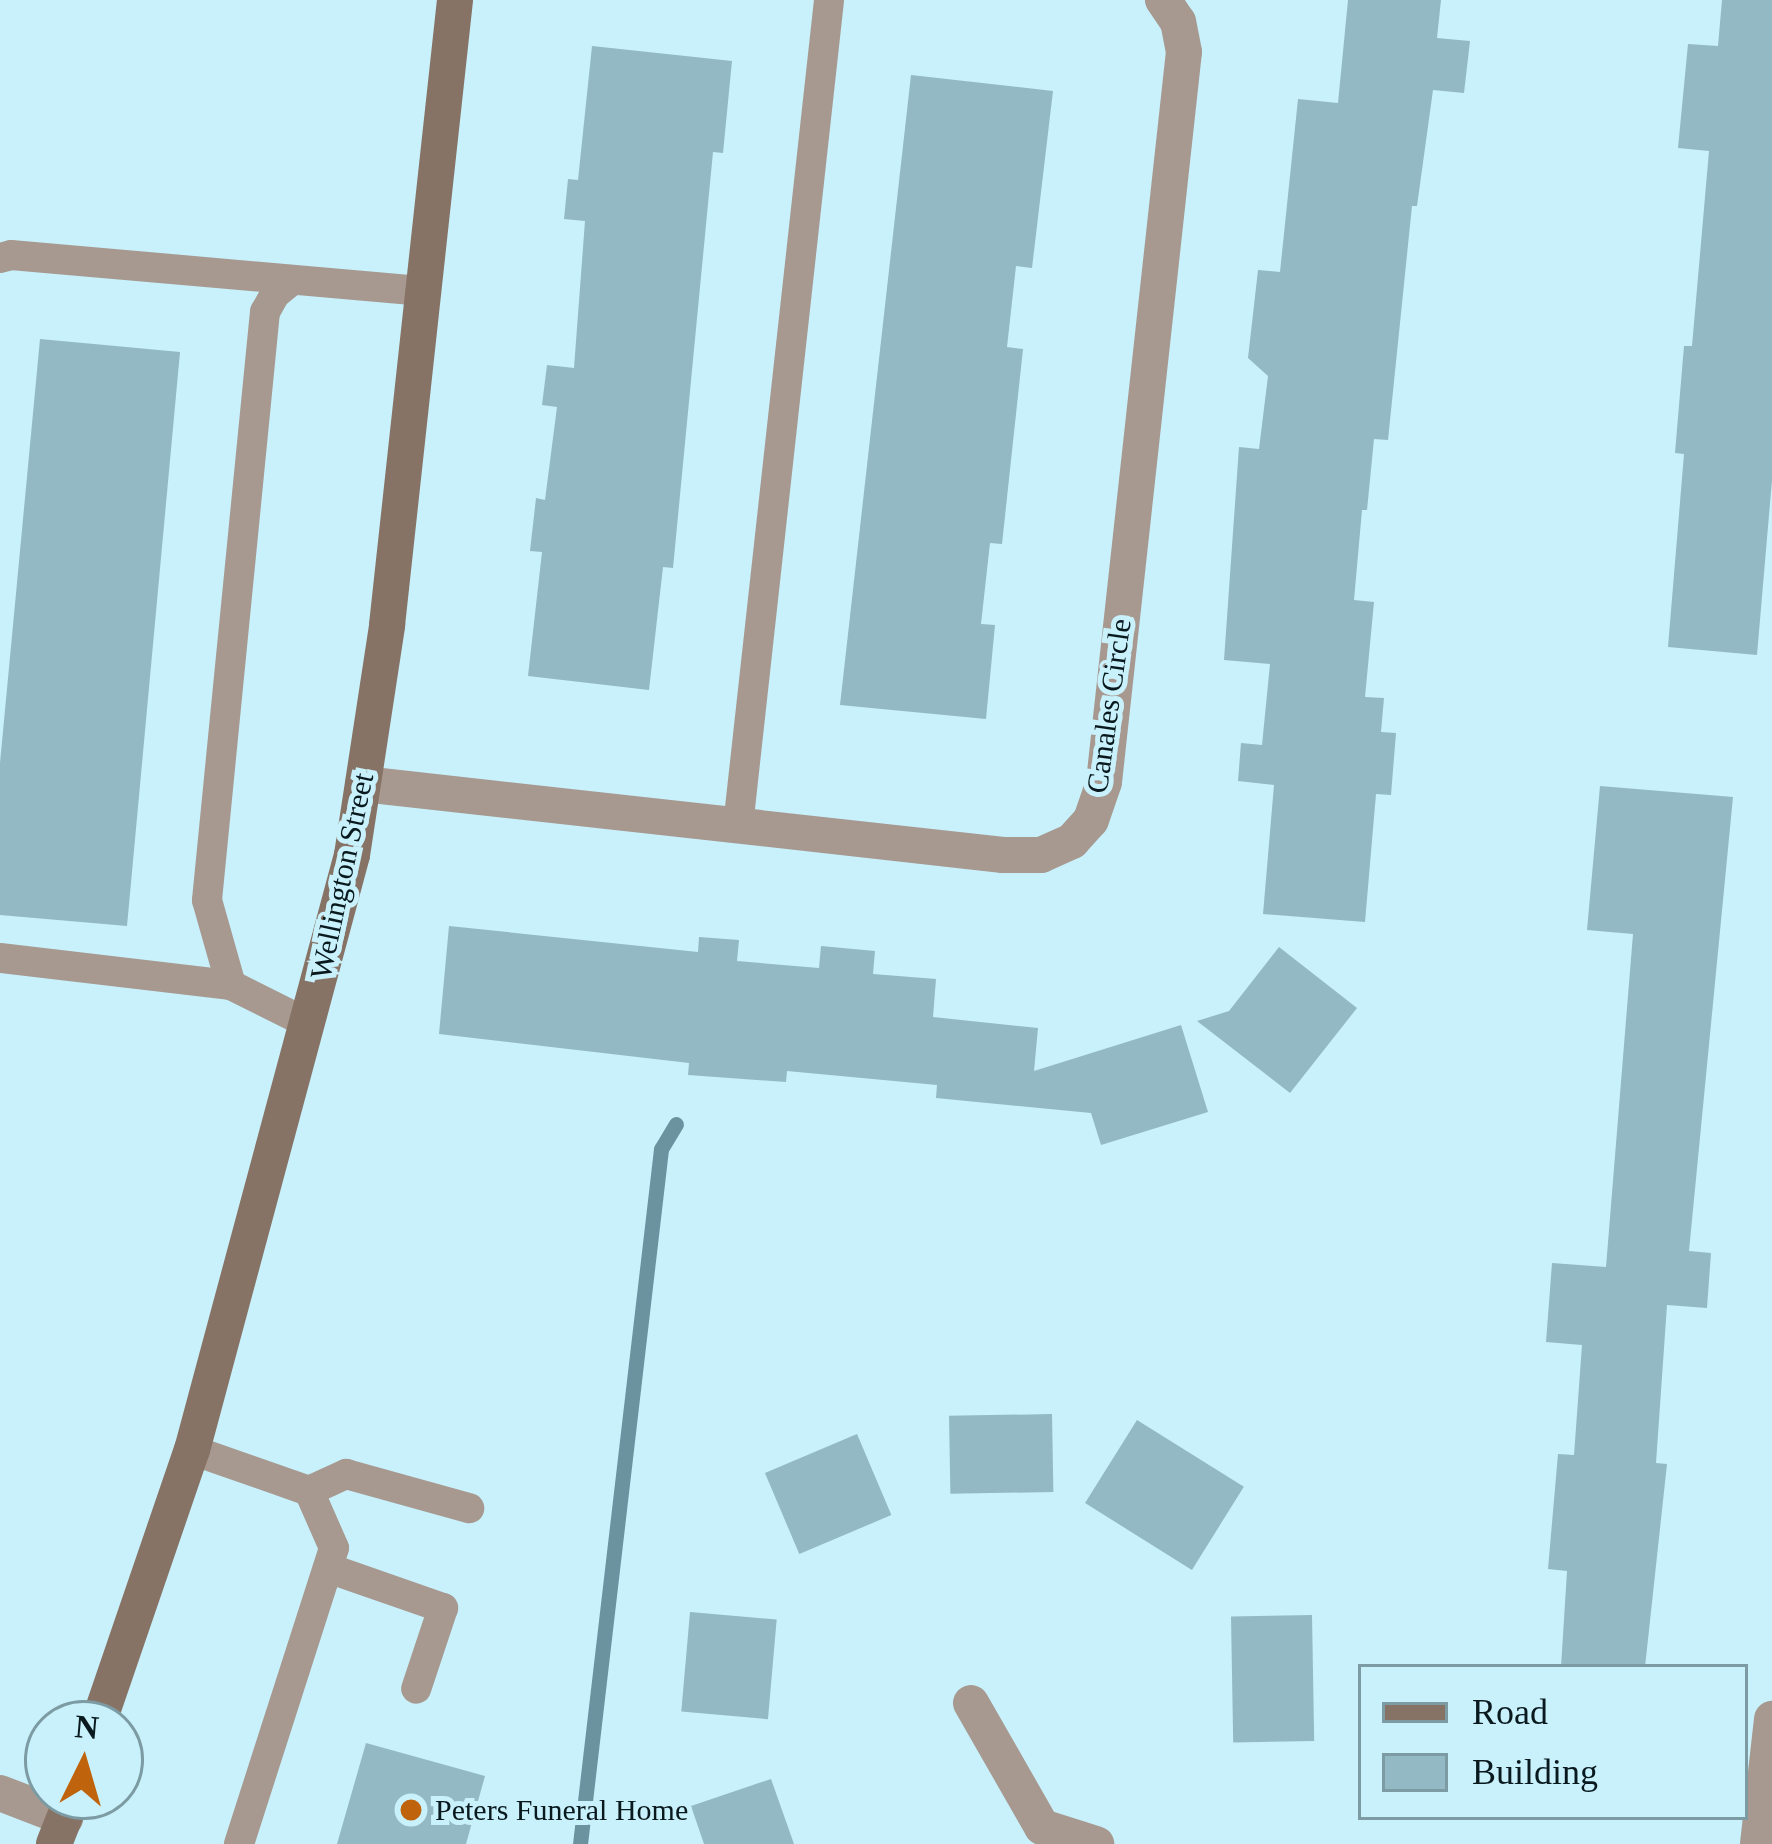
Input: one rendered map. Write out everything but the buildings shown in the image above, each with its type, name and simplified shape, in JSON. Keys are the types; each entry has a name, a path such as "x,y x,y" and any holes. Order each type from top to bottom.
{"street":[{"name":"Wellington Street","path":"106,1700 192,1450 352,856 387,626 455,0"},
{"name":"Canales Circle","path":"363,784 1040,855 1072,841 1091,820 1104,782 1184,52 1178,22 1163,0"},
{"path":"970,1703 1042,1827 1096,1844"},
{"path":"1758,1844 1772,1718"}],"lane":[{"path":"738,826 829,0"},
{"path":"0,258 11,254 423,291"},
{"path":"231,985 207,900 265,312 275,294 291,281"},
{"path":"0,958 231,985 308,1024"},
{"path":"192,1450 309,1491 346,1474 469,1508"},
{"path":"239,1844 334,1548 309,1491"},
{"path":"328,1568 443,1608 416,1689"}],"waterway":[{"path":"580,1844 661,1149 676,1124"}],"place":[{"name":"Peters Funeral Home","path":"411,1810"}]}
